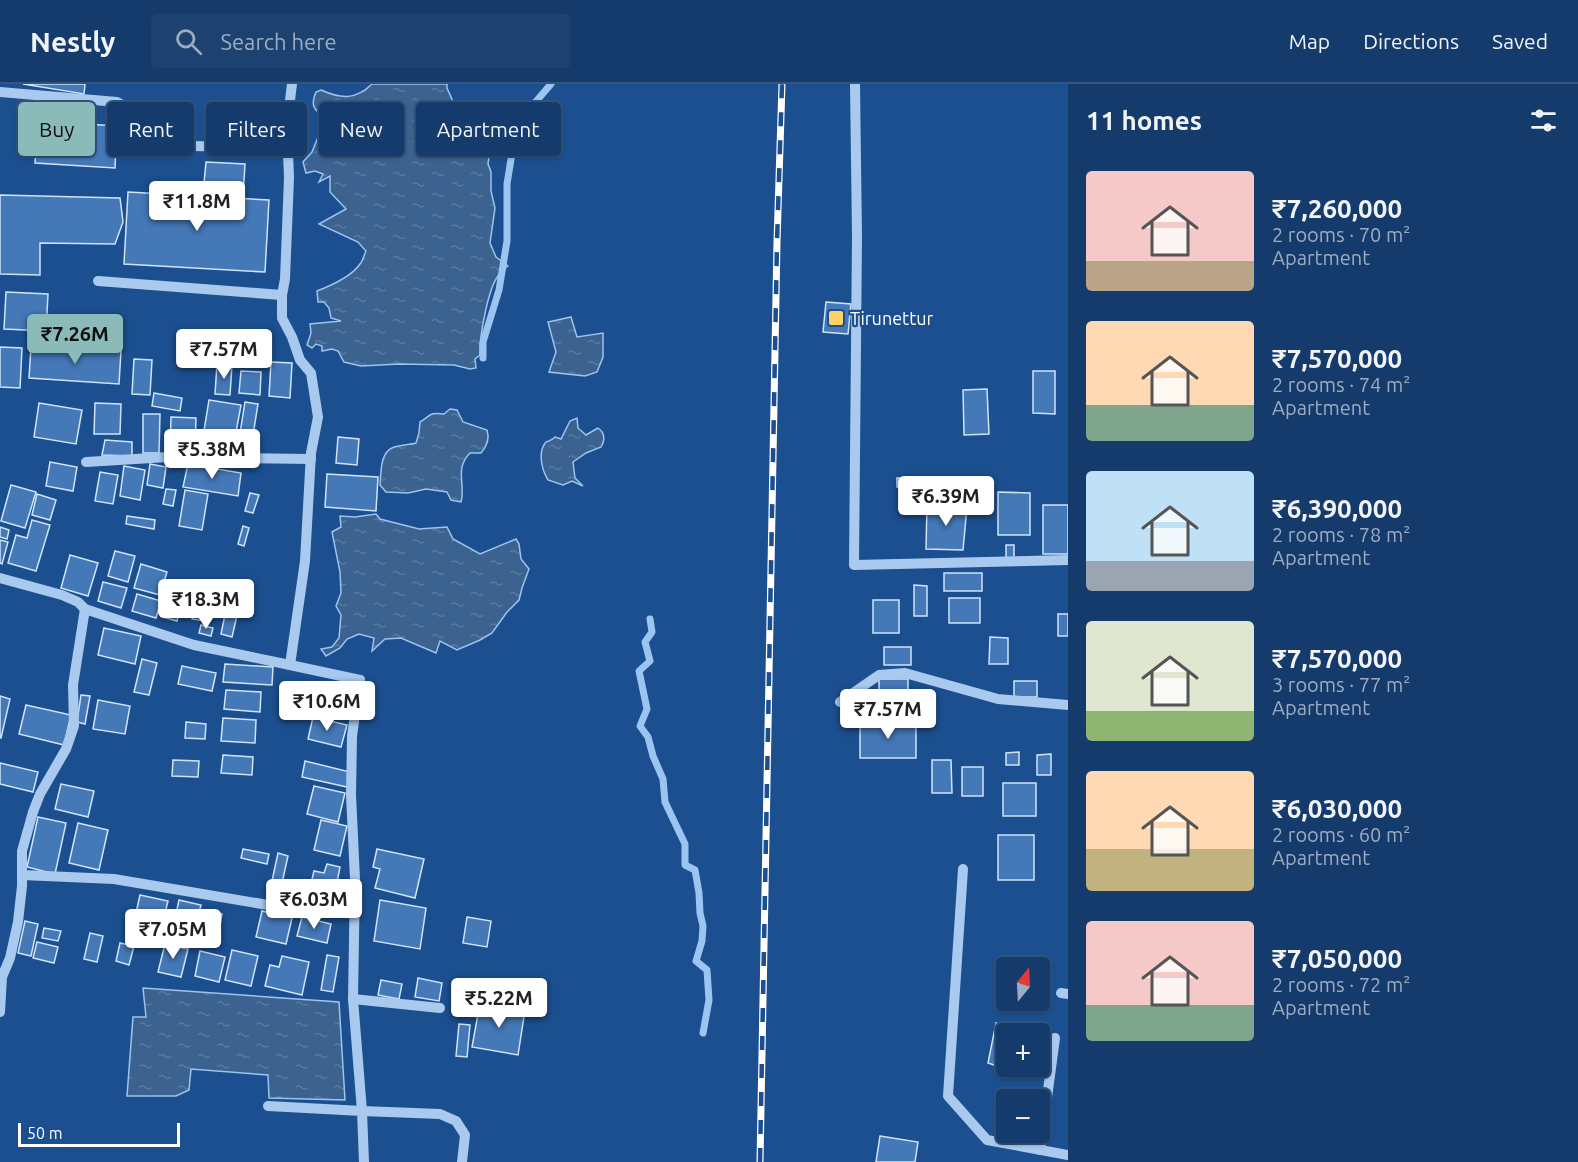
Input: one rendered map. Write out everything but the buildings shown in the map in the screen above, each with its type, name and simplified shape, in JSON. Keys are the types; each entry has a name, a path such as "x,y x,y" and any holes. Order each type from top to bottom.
{"street":[{"path":"290,102 292,84"},
{"path":"855,84 857,248 854,566 1068,560"},
{"path":"0,92 117,102 129,107 135,118 140,145 206,146"},
{"path":"288,156 282,318 300,360 311,374 318,417 311,459 305,561 290,666"},
{"path":"98,281 282,295"},
{"path":"86,462 168,457 311,459"},
{"path":"0,578 62,595 78,602 86,609 194,645 360,680 351,759 355,879 352,999 364,1162"},
{"path":"0,1012 2,977 10,958 18,922 22,886 22,851 40,794 66,749 74,726 73,685 86,609"},
{"path":"840,702 879,675 905,673 998,699 1068,705"},
{"path":"963,869 948,1096 987,1140 1065,1157"},
{"path":"22,874 114,879 274,906 355,908"},
{"path":"352,999 440,1008"},
{"path":"1040,1150 1055,1038"},
{"path":"268,1106 440,1114 456,1121 465,1135 462,1162"}],"water":[{"path":"372,84 447,84 453,102 416,102 416,156 489,156 491,191 495,208 490,243 496,257 508,266 494,282 491,291 483,326 480,355 475,359 476,368 470,369 454,365 399,364 361,366 344,362 338,351 332,349 322,351 322,346 316,344 312,348 307,345 311,333 310,324 341,321 331,318 329,308 324,302 318,302 317,291 352,273 361,263 366,251 358,242 319,224 346,209 330,192 330,176 319,182 323,174 315,171 306,173 303,162 312,152 319,137 319,156 404,156 404,102 319,102 319,113 313,104 316,92 321,90 335,95 348,96"},
{"path":"571,317 577,337 603,333 603,357 597,372 585,376 549,372 556,352 548,322"},
{"path":"450,409 457,410 463,422 487,430 488,433 487,442 481,453 470,453 465,459 461,471 461,502 451,500 447,492 426,489 408,493 386,492 380,485 385,454 395,447 416,443 420,422 436,413 444,414"},
{"path":"577,418 578,428 586,435 598,428 604,437 601,447 573,462 575,478 583,486 572,481 563,485 548,480 541,461 543,446 555,437 561,439 570,421"},
{"path":"376,514 380,519 419,529 447,527 453,539 480,554 516,539 521,559 529,569 519,600 492,633 457,650 440,641 436,653 401,638 385,639 372,651 374,638 359,634 347,639 340,648 326,656 321,649 332,647 339,638 341,615 336,606 341,593 340,572 332,532 341,527 340,516 355,517"},
{"path":"143,988 339,1002 345,1100 269,1098 268,1075 191,1069 189,1090 176,1096 127,1096 133,1017 146,1017"}],"waterway":[{"path":"483,358 483,342 499,290 507,241 507,184 513,147 533,105 551,84"},
{"path":"650,619 652,632 645,642 650,661 639,671 647,709 640,726 648,737 663,779 665,802 685,844 685,865 695,870 703,926 702,941 696,961 707,970 709,1000 703,1033"}],"railway":[{"path":"760,1162 782,84"}],"place":[{"name":"Tirunettur","path":"836,318"}]}
